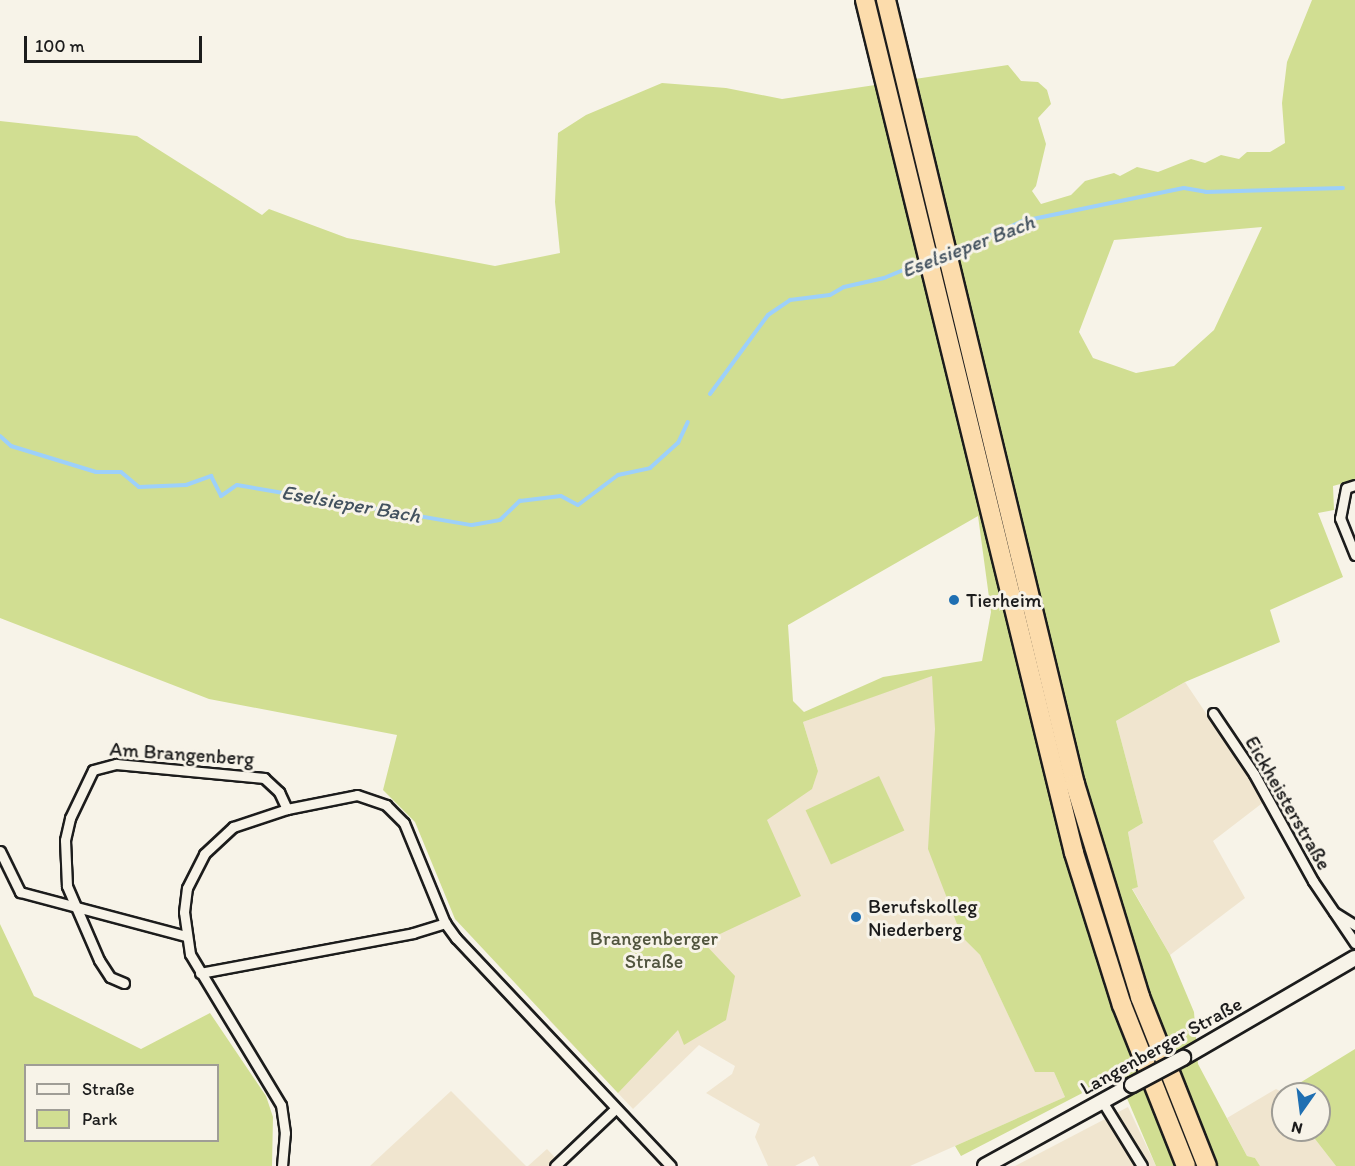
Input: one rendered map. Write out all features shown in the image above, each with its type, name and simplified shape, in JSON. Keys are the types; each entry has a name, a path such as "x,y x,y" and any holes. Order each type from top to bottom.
{"highway":[{"path":"866,0 1074,853 1122,1005 1186,1166"},
{"path":"886,0 1075,784 1110,906 1140,997 1204,1160 1219,1166"}],"main road":[{"name":"Langenberger Straße","path":"985,1166 1183,1058 1355,958"}],"street":[{"path":"1351,486 1340,518 1355,555"},
{"name":"Eickheisterstraße","path":"1212,713 1254,774 1332,911 1355,943"},
{"name":"Am Brangenberg","path":"124,983 110,977 72,906 65,840 77,797 98,767 116,764 264,778 279,792 287,809"},
{"path":"282,1166 285,1132 281,1106 200,973 185,936 187,888 212,844 247,821 287,809 348,796 378,801 404,823 445,923 615,1109 671,1166"},
{"path":"0,851 20,892 185,936"},
{"name":"Eickheisterstraße","path":"1332,911 1355,925"},
{"path":"200,973 391,938 445,923"},
{"path":"1102,1101 1142,1166"},
{"path":"555,1166 615,1109"}],"shaded area":[{"name":"Berufskolleg Niederberg","path":"932,675 962,937 980,955 1035,1071 1054,1072 1065,1097 910,1166 819,1166 814,1156 795,1166 768,1166 755,1137 760,1124 706,1093 732,1074 735,1066 699,1045 633,1109 549,1020 597,950 682,952 766,820 818,771 803,722"},
{"path":"1185,682 1265,801 1213,841 1245,898 1170,955 1132,888 1138,887 1128,832 1143,823 1116,721"},
{"path":"451,1091 526,1166 370,1166 386,1151"},
{"path":"1271,1092 1271,1142 1317,1142 1336,1166 1260,1166 1255,1158 1247,1156 1227,1118"},
{"path":"1128,1107 1156,1166 1015,1166"},
{"path":"547,1149 563,1166 528,1166"}],"green space":[{"name":"Brangenberger Straße","path":"1312,0 1355,0 1355,480 1333,486 1334,510 1318,513 1343,577 1270,610 1280,642 1185,682 1116,721 1143,823 1128,832 1138,887 1132,889 1170,955 1194,1012 1198,1064 1247,1156 1255,1158 1260,1166 1156,1166 1117,1075 961,1156 955,1146 1065,1097 1054,1072 1035,1072 980,955 962,937 928,849 935,729 932,676 803,722 818,771 812,789 767,820 801,896 703,942 735,976 726,1020 684,1045 678,1030 618,1093 455,919 415,822 383,790 397,735 209,699 0,618 0,121 137,136 262,215 269,209 347,238 495,266 560,253 555,202 558,133 586,115 662,83 726,88 782,99 1008,65 1021,81 1038,82 1047,90 1051,104 1038,118 1046,144 1036,186 1032,191 1041,204 1071,195 1085,181 1114,173 1120,176 1137,167 1158,172 1191,159 1205,163 1221,155 1239,159 1247,152 1270,152 1285,143 1282,103 1287,62","holes":["1262,227 1214,330 1174,366 1136,373 1093,358 1079,332 1114,240","978,516 991,612 982,661 883,677 804,712 793,701 788,625"]},
{"path":"879,776 904,830 831,865 806,810"},
{"path":"0,924 34,996 141,1049 210,1013 266,1096 273,1117 272,1166 0,1166"},
{"path":"1355,1049 1355,1166 1336,1166 1317,1142 1331,1142 1331,1082 1301,1082"}],"waterway":[{"name":"Eselsieper Bach","path":"952,252 1023,221 1184,188 1206,192 1343,188"},
{"name":"Eselsieper Bach","path":"710,394 768,315 790,300 830,295 844,287 884,278 925,261"},
{"name":"Eselsieper Bach","path":"0,436 11,446 96,472 121,472 139,487 186,485 211,476 221,496 237,485 472,525 500,520 520,501 561,496 578,505 618,475 650,468 678,443 688,422"}],"place":[{"name":"Tierheim","path":"954,600"},
{"name":"Berufskolleg Niederberg","path":"856,917"}]}
